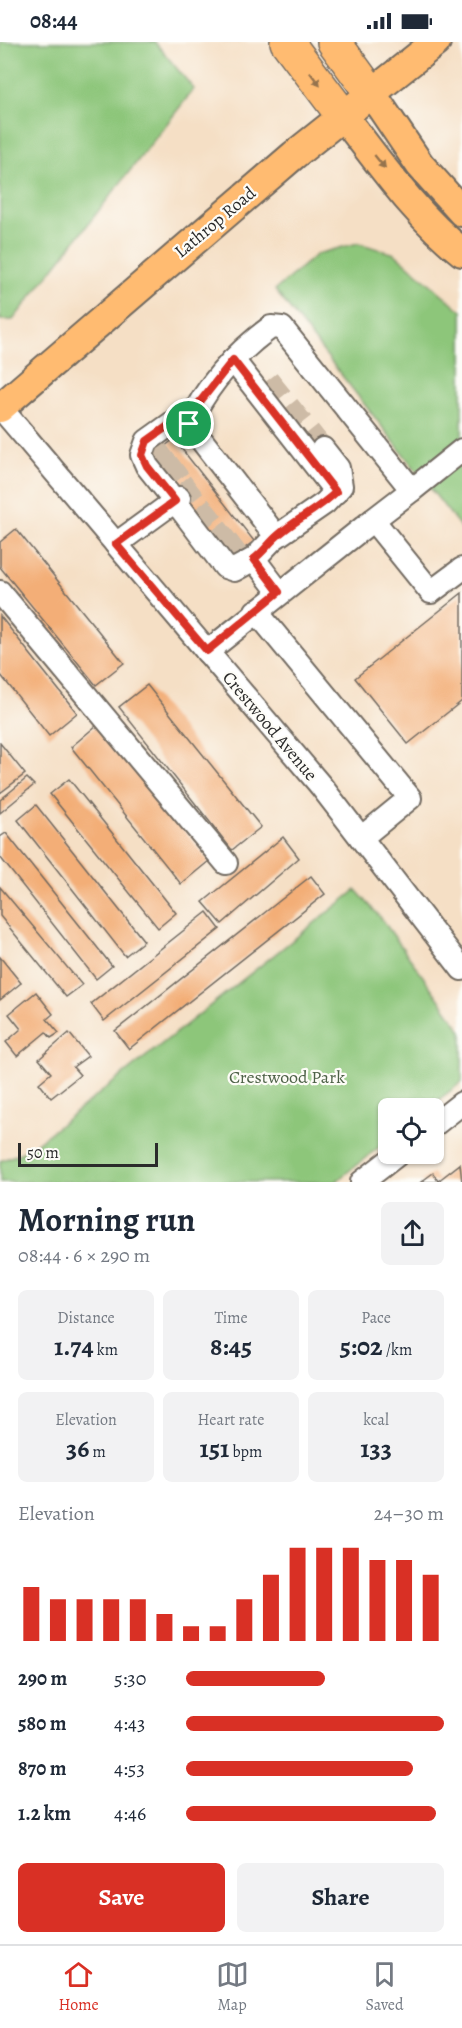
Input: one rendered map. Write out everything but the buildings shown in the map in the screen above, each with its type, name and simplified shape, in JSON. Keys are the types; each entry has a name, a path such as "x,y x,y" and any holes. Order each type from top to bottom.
{"highway":[{"path":"287,42 343,116"},
{"path":"334,42 372,94"}],"main road":[{"name":"Lathrop Road","path":"0,407 213,224 436,42"},
{"path":"372,94 420,165 462,212"},
{"path":"343,116 416,207 437,231 462,252"}],"street":[{"path":"191,440 199,403 238,354 271,327 282,328 412,490"},
{"path":"238,354 268,380"},
{"path":"238,354 336,492"},
{"name":"Crestwood Avenue","path":"0,407 207,651 458,955"},
{"path":"279,592 257,532 175,421 147,441 142,455 217,552 234,570 257,532 325,503 341,486 338,468 323,449"},
{"path":"207,651 462,450"},
{"path":"116,544 177,499"},
{"path":"373,520 431,592 462,568"},
{"path":"0,592 226,863"},
{"path":"256,611 410,798 361,838"},
{"path":"444,1117 462,1103"},
{"path":"362,1182 385,1164"}],"green space":[{"path":"0,42 155,42 194,89 13,320 0,320"},
{"path":"358,243 395,254 462,311 462,529 275,290 317,254"},
{"name":"Crestwood Park","path":"356,890 381,918 462,1031 462,1082 441,1098 378,1098 378,1148 335,1182 0,1182 0,1161 28,1150"}],"tunnel":[{"path":"268,380 323,449"},
{"path":"152,462 177,443"},
{"path":"164,477 189,458"},
{"path":"179,498 205,478"},
{"path":"198,521 223,501"},
{"path":"214,543 240,523"},
{"path":"225,557 251,537"}],"route":[{"path":"233,360 336,492 325,503 273,539 267,548 254,559 279,592 207,651 116,544 175,501 147,466 142,455 147,441 160,429 175,421 189,424 199,403 233,360"}]}
